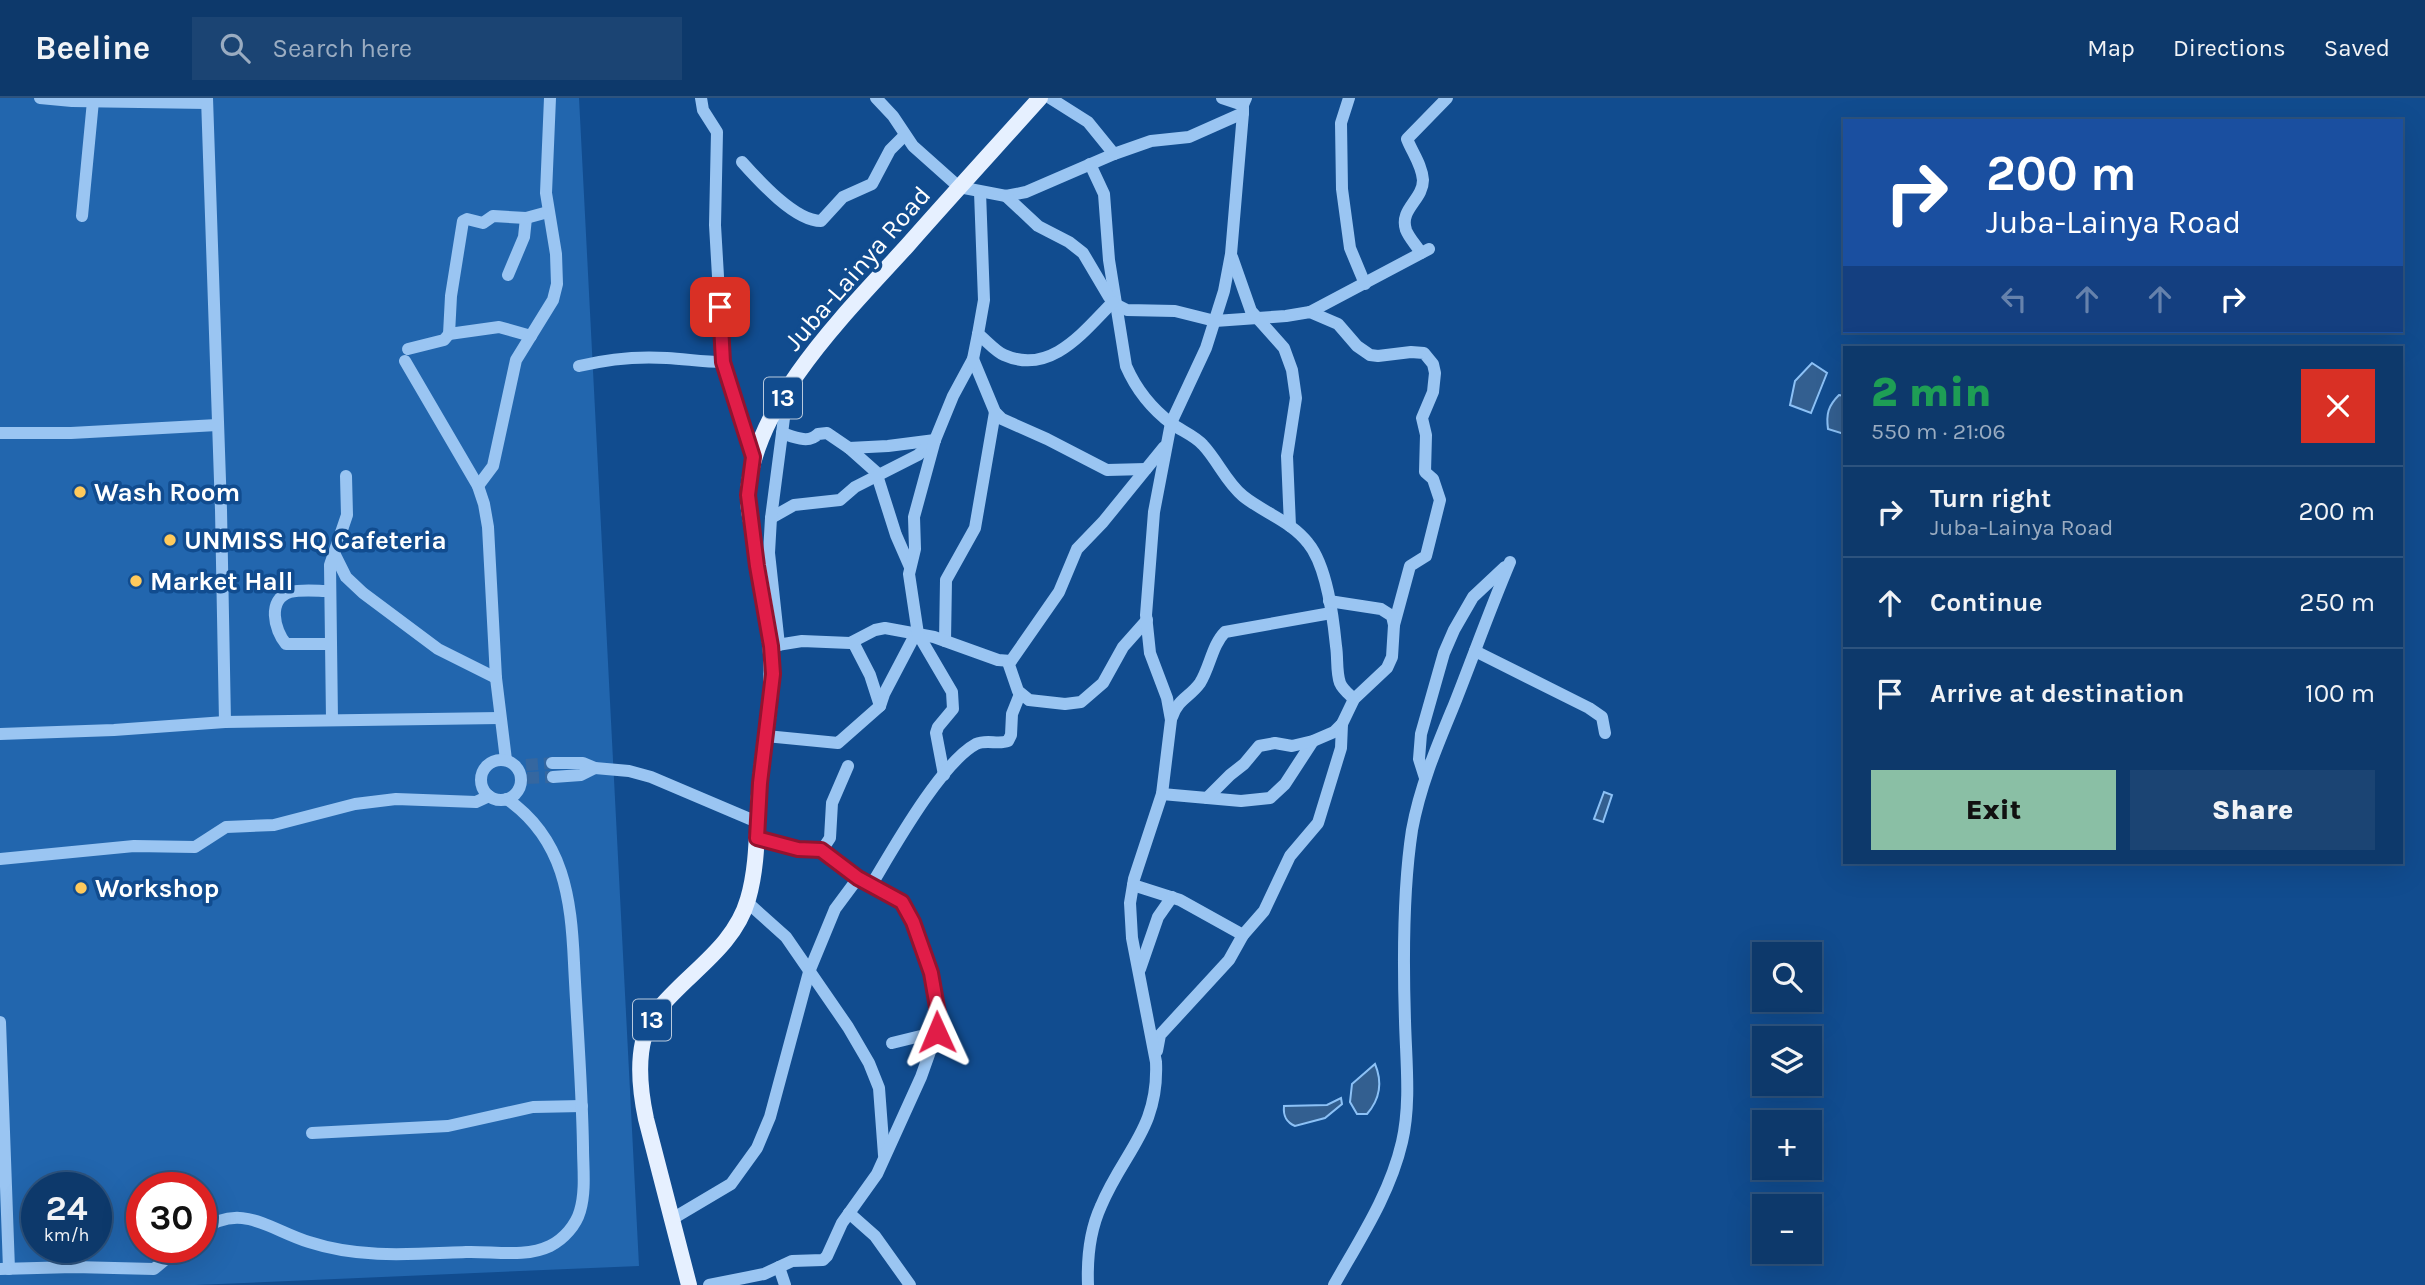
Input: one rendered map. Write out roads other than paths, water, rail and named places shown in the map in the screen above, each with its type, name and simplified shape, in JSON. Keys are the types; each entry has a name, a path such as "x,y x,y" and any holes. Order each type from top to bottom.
{"main road":[{"name":"Juba-Lainya Road","path":"689,1285 642,1098 641,1063 646,1032 656,1013 732,932 747,902 754,875 775,645 757,566 748,495 753,457 797,374 848,311 1040,98"}],"street":[{"path":"40,98 93,101 207,100 223,552 225,722"},
{"path":"478,486 493,466 516,360 553,300 557,284 556,254 548,212 546,160 550,98"},
{"path":"701,98 703,110 717,132 715,225 723,362 753,457"},
{"path":"876,98 925,159 959,187 1006,196 1026,192 1151,141 1189,137 1246,103"},
{"path":"1050,98 1088,122 1114,154"},
{"path":"1222,98 1246,103"},
{"path":"1349,98 1341,123 1342,189 1350,247 1365,284"},
{"path":"1006,196 1038,226 1069,242 1083,253 1115,303 1135,311 1175,311 1215,321 1310,312 1425,251 1406,229 1408,208 1419,197 1423,181 1407,139 1447,98"},
{"path":"82,216 93,101"},
{"path":"1171,720 1167,698 1150,653 1147,620 1154,512 1171,423 1206,348 1224,291 1231,254 1246,103"},
{"path":"743,162 766,189 791,208 821,221 843,197 872,184 890,150 905,135"},
{"path":"1090,164 1104,194 1106,237 1115,303 1126,366 1132,379 1139,391 1171,423 1203,444 1227,480 1244,496 1290,526 1309,544 1318,560 1330,607 1337,647 1339,681 1343,690 1354,699"},
{"path":"944,775 936,733 937,727 953,709 952,692 917,634 909,583 915,549 914,517 935,440 953,396 973,359 978,334 984,300 980,192"},
{"path":"526,765 508,761 493,761 482,771 481,785 489,796 496,800 507,799 517,791 524,780 518,769 508,761 500,718 488,527 478,486 407,355 444,340 449,334 451,296 462,223 467,219 483,223 493,216 526,218 548,212"},
{"path":"508,275 524,236 526,218"},
{"path":"1231,254 1249,305 1287,354 1296,389 1296,408 1287,456 1290,526"},
{"path":"978,334 1003,354 1027,359 1050,356 1070,344 1115,303"},
{"path":"1207,798 1244,764 1259,746 1275,743 1292,746 1329,736 1342,724 1354,699 1384,673 1390,663 1395,625 1410,566 1426,556 1440,500 1433,479 1425,472 1424,463 1426,435 1422,418 1433,392 1433,364 1423,353 1378,356 1364,352 1338,324 1310,312"},
{"path":"449,334 499,327 531,336"},
{"path":"579,366 617,358 723,362"},
{"path":"973,359 995,412 1009,423 1107,470 1146,469"},
{"path":"787,391 769,553 775,645 802,641 853,642 875,630 885,628 945,641 1008,662 1014,659 1059,592 1077,549 1166,446"},
{"path":"945,641 946,580 975,528 995,412"},
{"path":"0,433 217,425"},
{"path":"782,433 808,440 814,439 818,434 827,433 872,466 910,567"},
{"path":"849,448 935,440"},
{"path":"771,518 794,505 840,500 855,487 918,455 935,440"},
{"path":"332,720 330,565 346,515 346,476"},
{"path":"334,553 346,576 363,593 439,649 496,678"},
{"path":"1334,1285 1375,1213 1392,1176 1402,1141 1407,1110 1404,993 1412,829 1425,778 1510,562 1473,597 1444,653 1420,734 1419,759 1425,778"},
{"path":"329,591 289,592 279,600 275,611 275,626 286,644 331,644"},
{"path":"1156,1062 1132,938 1130,903 1133,884 1162,794 1171,720 1176,705 1196,688 1203,678 1218,641 1225,632 1330,607 1381,609 1391,616 1395,625"},
{"path":"1020,694 1037,701 1065,704 1081,702 1102,683 1123,647 1147,620"},
{"path":"766,736 838,743 880,706 917,634"},
{"path":"853,642 870,675 880,706"},
{"path":"1475,651 1589,708 1602,717 1605,733"},
{"path":"872,884 902,833 960,757 976,745 987,741 1008,741 1011,736 1012,714 1020,694 1008,662"},
{"path":"0,734 225,722 500,718"},
{"path":"1085,1283 1091,1240 1102,1202 1143,1132 1153,1102 1160,1035 1221,970 1243,935 1264,911 1290,856 1318,823 1341,748 1342,724"},
{"path":"1162,794 1252,801 1270,798 1286,784 1313,741"},
{"path":"552,770 583,763 595,768 629,771 650,777 798,849 821,850 858,878 902,902 910,915 934,984 938,1013 937,1032 921,1077 870,1186 842,1223 827,1256 823,1260 797,1260 764,1275 709,1285"},
{"path":"821,850 830,838 831,806 848,766"},
{"path":"0,859 134,846 195,847 226,827 274,825 355,804 396,799 476,802 489,796"},
{"path":"217,1221 250,1217 307,1242 342,1251 377,1255 488,1251 524,1253 550,1246 569,1231 579,1214 582,1201 582,1106 571,914 552,847 524,811 507,799"},
{"path":"672,1219 731,1184 757,1148 770,1117 809,972 835,909 858,878"},
{"path":"1133,884 1194,906 1206,916 1243,935"},
{"path":"1138,974 1158,917 1172,897"},
{"path":"747,902 786,937 848,1027 876,1077 884,1155"},
{"path":"0,1023 4,1269 155,1269 162,1263"},
{"path":"891,1043 937,1032"},
{"path":"313,1133 448,1126 533,1107 582,1106"},
{"path":"849,1213 875,1236 909,1285"},
{"path":"779,1267 785,1285"}],"tunnel":[{"path":"526,765 552,763"},
{"path":"527,778 553,777"}],"place":[{"name":"Wash Room","path":"80,492"},
{"name":"UNMISS HQ Cafeteria","path":"170,540"},
{"name":"Market Hall","path":"136,581"},
{"name":"Workshop","path":"81,888"}]}
